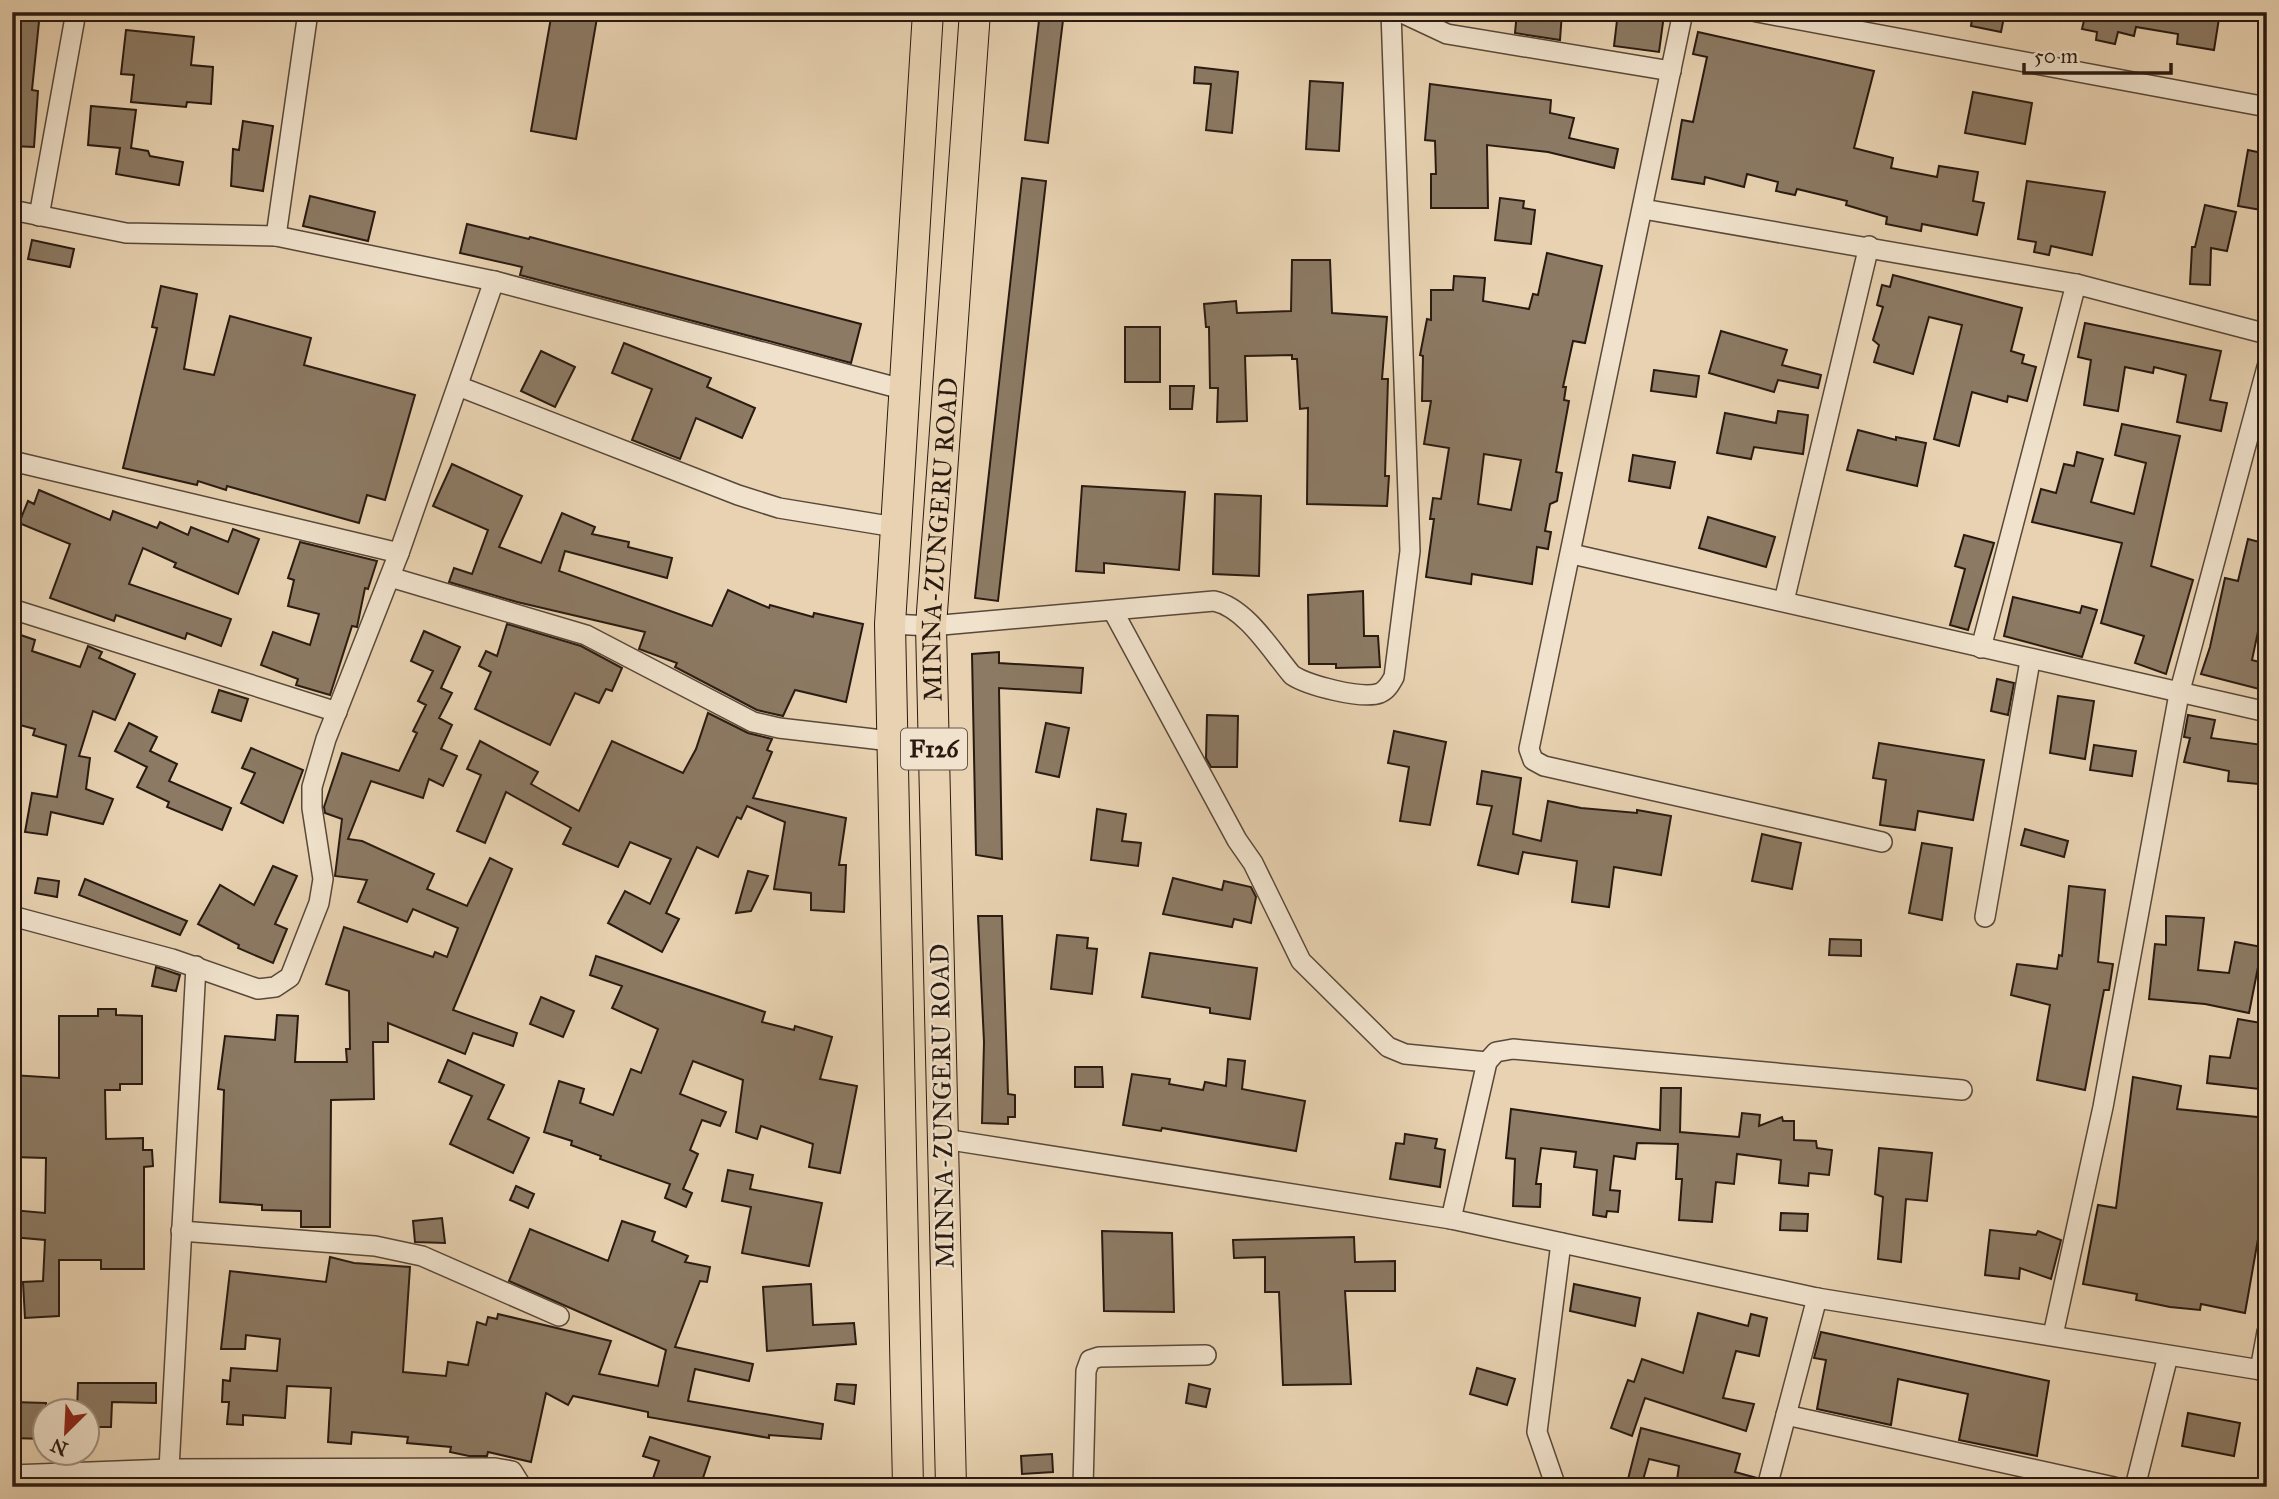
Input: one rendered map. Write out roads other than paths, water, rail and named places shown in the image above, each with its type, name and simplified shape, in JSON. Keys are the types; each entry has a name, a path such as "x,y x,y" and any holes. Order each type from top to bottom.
{"main road":[{"name":"MINNA-ZUNGERU ROAD","path":"908,1487 890,624 902,389 928,12"},
{"name":"MINNA-ZUNGERU ROAD","path":"951,1487 931,626 975,12"}],"street":[{"path":"39,216 76,12"},
{"path":"276,236 308,12"},
{"path":"890,624 931,626 1214,601 1228,604 1303,682 1370,695 1382,693 1394,677 1410,551 1391,12"},
{"path":"1399,12 1447,34 1671,71"},
{"path":"1683,12 1572,554 1529,749 1533,760 1544,766 1882,842"},
{"path":"1757,12 2267,107"},
{"path":"1643,209 1869,246 2076,284 2267,334"},
{"path":"12,210 126,233 276,236 494,281 902,389"},
{"path":"1784,601 1869,246"},
{"path":"12,916 196,966 258,989 275,987 290,977 319,903 323,879 312,808 312,787 337,712 399,553 494,281"},
{"path":"1981,648 2076,284"},
{"path":"2053,1335 2103,1107 2179,694 2267,368"},
{"path":"458,386 738,495 779,508 895,527"},
{"path":"12,461 399,553"},
{"path":"1572,554 1784,601 2030,661 2267,712"},
{"path":"390,577 586,635 753,722 779,728 891,741"},
{"path":"12,609 337,712"},
{"path":"1113,611 1237,840 1253,863 1301,961 1388,1047 1405,1054 1488,1062"},
{"path":"1985,917 2030,661"},
{"path":"169,1469 196,966"},
{"path":"1451,1219 1488,1062 1496,1052 1513,1049 1962,1090"},
{"path":"944,1139 1451,1219 1817,1298 2263,1371 2267,1332"},
{"path":"181,1231 375,1246 422,1256 559,1316"},
{"path":"1556,1487 1537,1432 1561,1243"},
{"path":"1767,1487 1817,1298"},
{"path":"1083,1487 1086,1371 1090,1360 1098,1357 1206,1356"},
{"path":"2135,1487 2168,1356"},
{"path":"1786,1415 2114,1487"},
{"path":"12,1475 169,1469 495,1468 513,1471 522,1487"}]}
